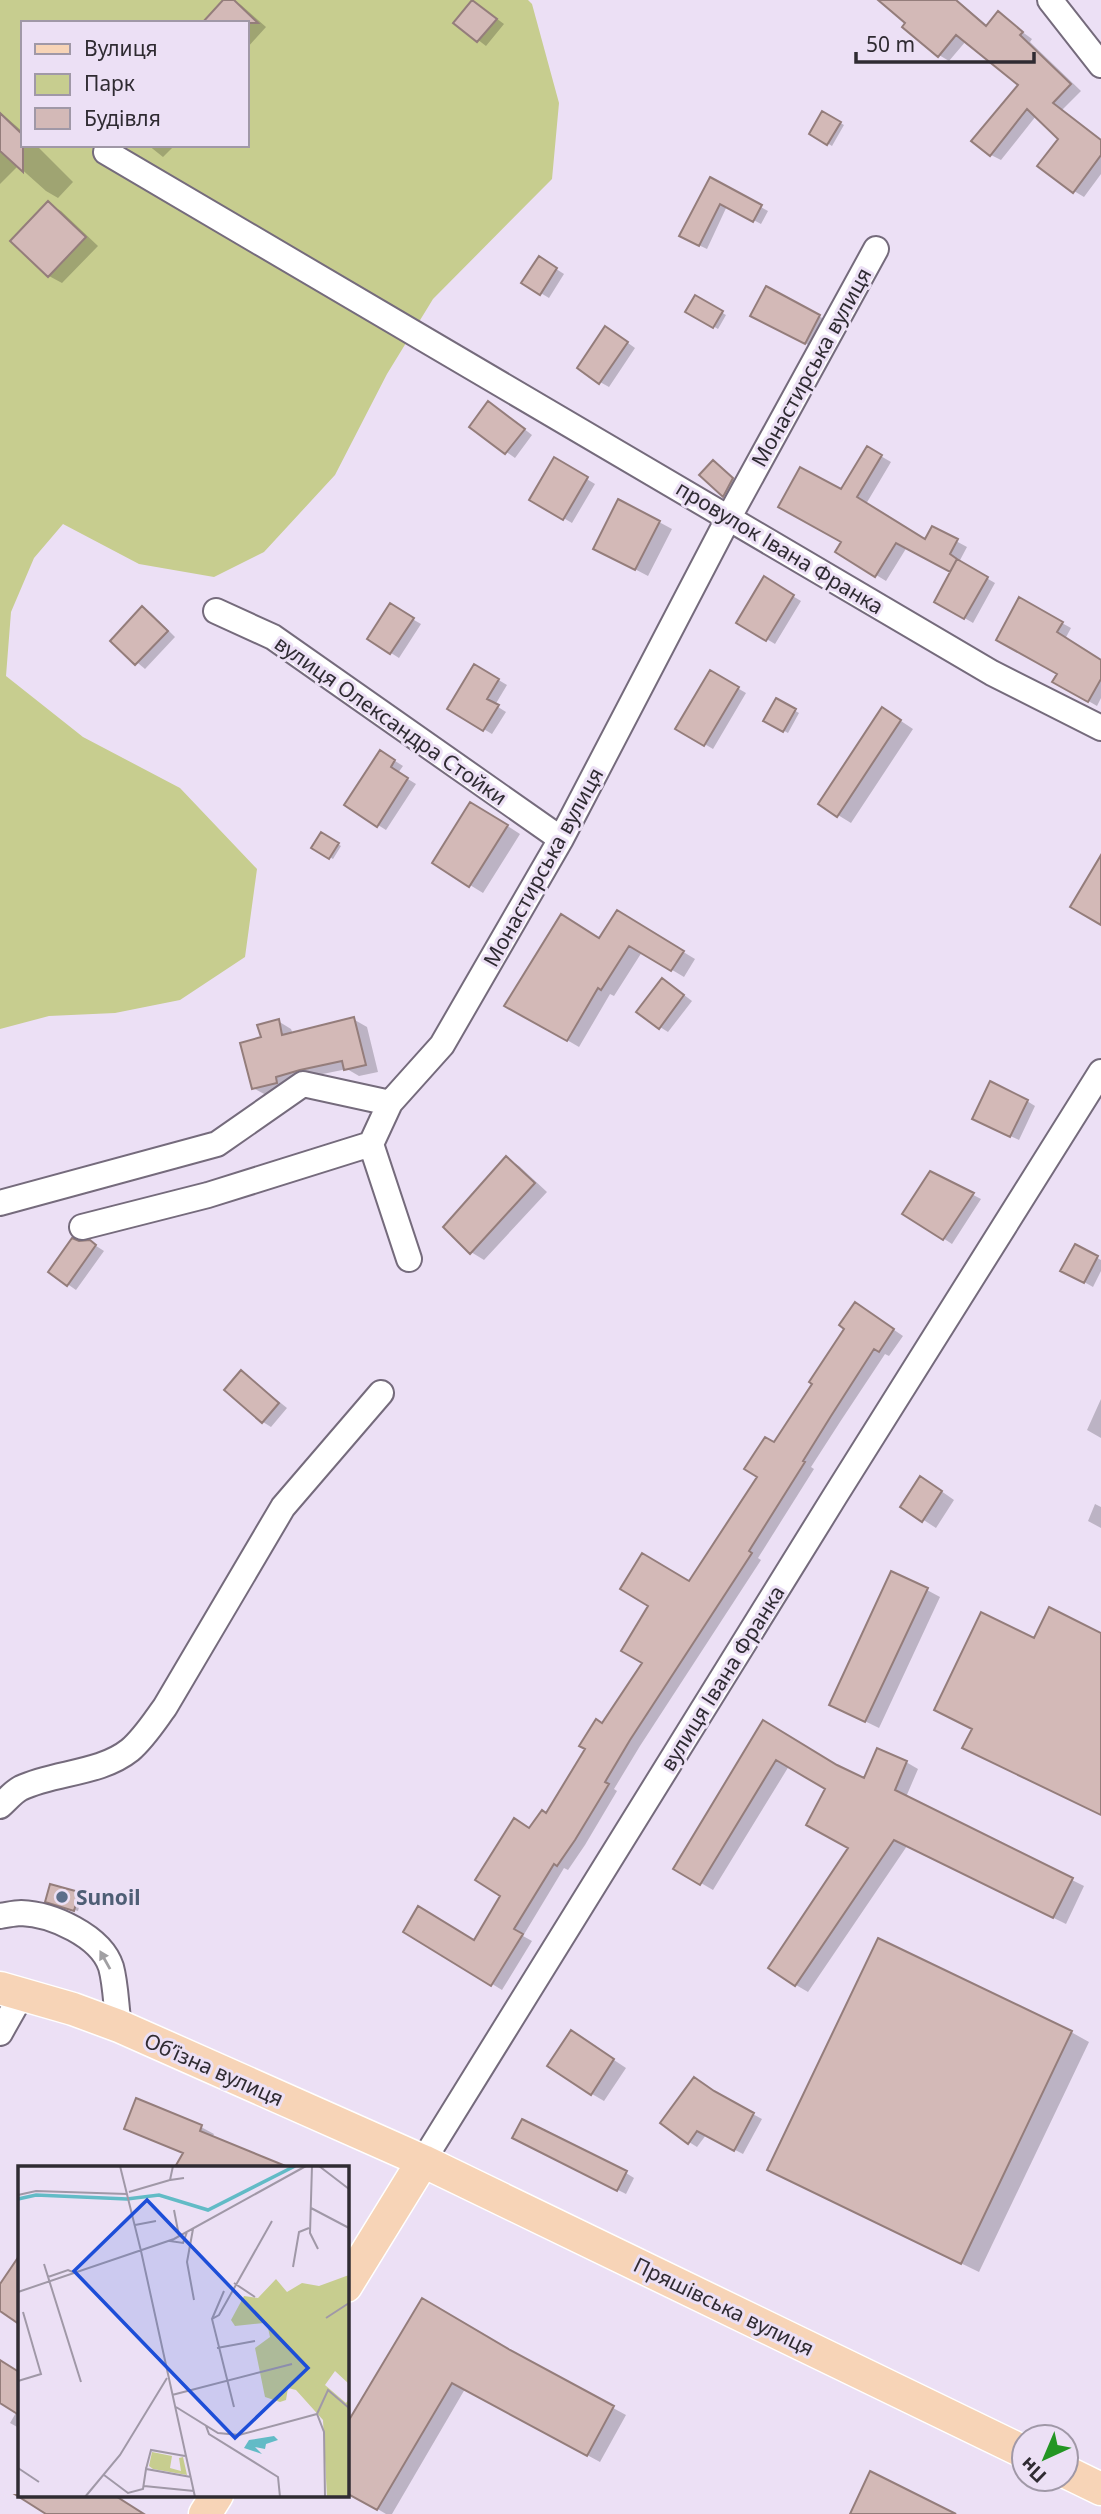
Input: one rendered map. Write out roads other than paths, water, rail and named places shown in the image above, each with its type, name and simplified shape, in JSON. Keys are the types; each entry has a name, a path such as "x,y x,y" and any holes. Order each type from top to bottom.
{"main road":[{"name":"Обʼїзна вулиця","path":"11,1991 119,2026 423,2161"},
{"name":"вулиця Івана Франка","path":"348,2283 423,2161"},
{"name":"Пряшівська вулиця","path":"423,2161 1010,2445"},
{"path":"1080,2479 1101,2489"},
{"path":"205,2514 216,2496"}],"street":[{"path":"1050,0 1101,65"},
{"name":"провулок Івана Франка","path":"106,152 992,673 1101,728"},
{"name":"Монастирська вулиця","path":"371,1144 390,1103 442,1045 561,839 729,517 876,249"},
{"name":"вулиця Олександра Стойки","path":"216,611 273,637 561,839"},
{"name":"вулиця Івана Франка","path":"423,2161 827,1508 1101,1072"},
{"path":"0,1203 217,1144 303,1084 390,1103"},
{"path":"82,1227 208,1195 371,1144 409,1259"},
{"path":"0,1806 19,1789 107,1762 129,1750 148,1731 165,1707 283,1507 381,1393"},
{"path":"0,1916 20,1913 38,1916 78,1929 95,1944 110,1965 119,2026"},
{"path":"0,2032 11,1991"}],"place":[{"name":"Sunoil","path":"62,1897"}]}
